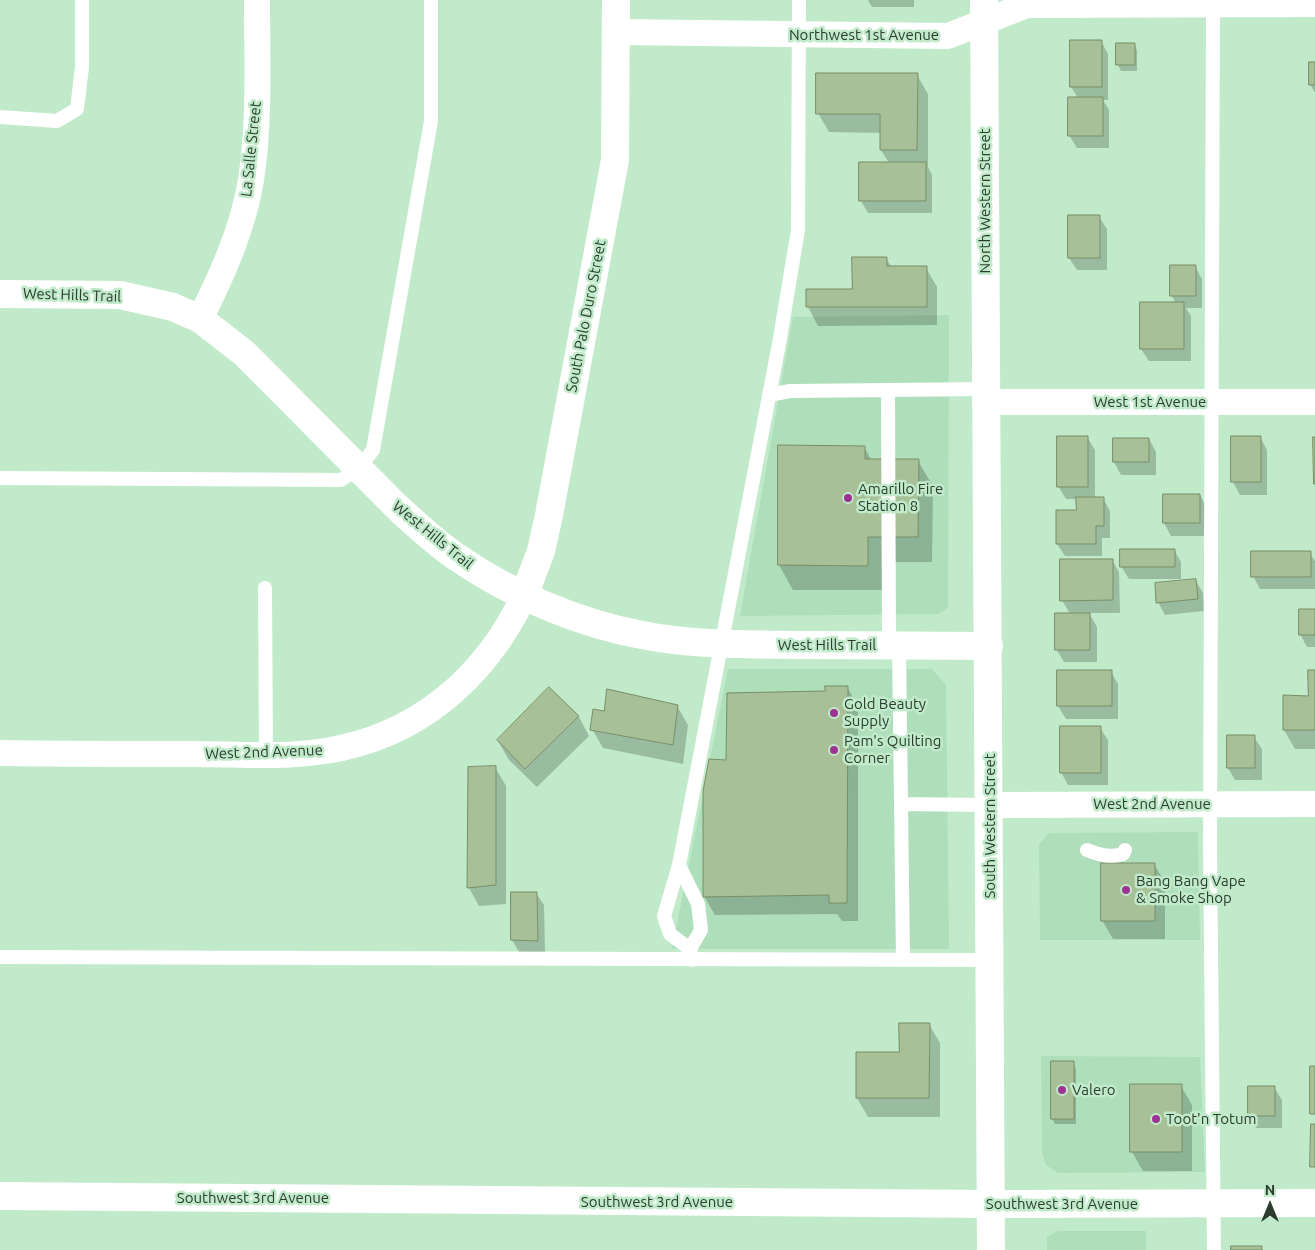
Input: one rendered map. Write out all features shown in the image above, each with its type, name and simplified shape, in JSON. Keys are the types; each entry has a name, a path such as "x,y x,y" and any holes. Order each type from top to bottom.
{"main road":[{"name":"South Palo Duro Street","path":"524,596 541,552 547,524 610,188 616,122 616,0"},
{"name":"North Western Street","path":"984,11 986,396"},
{"name":"West Hills Trail","path":"0,294 120,295 173,308 200,320 244,353 394,505 455,556 524,596 599,624 642,635 720,644 989,646"},
{"name":"South Western Street","path":"986,396 990,805 991,1250"},
{"name":"Southwest 3rd Avenue","path":"0,1196 991,1204 1315,1203"}],"street":[{"name":"La Salle Street","path":"200,320 232,249 251,181 257,105 257,0"},
{"name":"Northwest 1st Avenue","path":"617,32 948,36 984,11 1027,5 1213,2 1315,4"},
{"name":"West 1st Avenue","path":"986,396 1213,402 1315,402"},
{"name":"West 2nd Avenue","path":"0,753 266,754 302,753 352,746 381,737 435,707 458,688 498,645 524,596"},
{"name":"West 2nd Avenue","path":"990,805 1315,804"}],"lane":[{"path":"0,117 57,121 77,109 82,67 82,0"},
{"path":"0,478 341,480 359,468 374,450 431,121 431,0"},
{"path":"691,954 670,934 664,916 679,865 769,395 798,230 799,0"},
{"path":"1213,2 1211,804 1214,1250"},
{"path":"769,395 790,391 888,390 986,396"},
{"path":"888,390 894,645 901,804 903,960"},
{"path":"265,588 266,754"},
{"path":"901,804 990,805"},
{"path":"1088,850 1100,855 1119,856 1124,854 1125,850"},
{"path":"679,865 698,904 701,930 691,954"},
{"path":"0,957 691,954 903,960 990,960"}],"shaded area":[{"path":"949,315 948,608 938,614 740,616 793,317"},
{"path":"728,669 932,669 946,685 949,949 672,949"},
{"path":"1198,832 1200,940 1040,940 1039,844 1049,833"},
{"path":"1041,1056 1200,1057 1205,1172 1058,1173 1046,1165 1042,1152"},
{"path":"1058,1231 1146,1231 1146,1250 1047,1250 1047,1237"}],"building":[{"path":"1070,40 1102,40 1102,87 1070,87"},
{"path":"1116,43 1135,43 1135,65 1116,65"},
{"path":"1309,62 1315,62 1315,85 1309,85"},
{"path":"816,73 918,73 917,150 880,150 880,114 816,114"},
{"path":"1068,97 1103,97 1103,136 1068,136"},
{"path":"859,162 926,162 926,201 859,201"},
{"path":"1068,215 1100,215 1100,258 1068,258"},
{"path":"852,257 887,257 887,266 927,266 927,307 806,307 806,289 852,289"},
{"path":"1170,265 1196,265 1196,296 1170,296"},
{"path":"1140,302 1184,302 1184,349 1140,349"},
{"path":"1057,436 1088,436 1088,487 1057,487"},
{"path":"1231,436 1261,436 1261,482 1231,482"},
{"path":"1313,437 1315,437 1315,484 1314,484"},
{"path":"1113,438 1149,438 1149,462 1113,462"},
{"name":"Amarillo Fire Station 8","path":"778,445 865,446 865,459 919,459 918,537 868,537 868,566 778,565"},
{"path":"1163,494 1200,494 1200,523 1163,523"},
{"path":"1076,497 1104,497 1104,526 1096,526 1096,544 1056,544 1056,510 1076,510"},
{"path":"1120,549 1175,549 1175,567 1120,567"},
{"path":"1251,551 1311,551 1311,577 1251,577"},
{"path":"1060,559 1113,559 1113,600 1060,601"},
{"path":"1196,579 1198,599 1156,603 1155,583"},
{"path":"1299,609 1315,609 1315,635 1299,635"},
{"path":"1055,613 1090,613 1090,650 1055,650"},
{"path":"1057,670 1112,670 1112,706 1057,706"},
{"path":"1308,670 1315,670 1315,730 1283,730 1283,695 1308,696"},
{"path":"825,686 848,686 847,903 829,903 829,895 703,897 703,791 709,759 726,760 727,693 825,691"},
{"path":"549,687 579,716 525,769 497,740"},
{"path":"607,689 678,705 673,745 590,730 593,709 604,711"},
{"path":"1060,726 1101,726 1101,773 1060,773"},
{"path":"1227,735 1255,735 1255,768 1227,768"},
{"path":"496,766 496,885 467,888 468,767"},
{"path":"1101,863 1155,863 1155,921 1101,921"},
{"path":"511,892 537,892 538,941 511,940"},
{"path":"899,1023 930,1023 929,1098 856,1098 856,1052 899,1052"},
{"name":"Valero","path":"1051,1061 1074,1061 1074,1119 1051,1119"},
{"path":"1310,1066 1315,1066 1315,1114 1310,1114"},
{"path":"1130,1084 1182,1084 1182,1152 1130,1152"},
{"path":"1248,1086 1275,1086 1275,1116 1248,1116"},
{"path":"1311,1124 1315,1124 1315,1167 1310,1167"},
{"path":"1231,1246 1262,1246 1262,1250 1231,1250"}],"place":[{"name":"Amarillo Fire Station 8","path":"848,498"},
{"name":"Gold Beauty Supply","path":"834,713"},
{"name":"Pam's Quilting Corner","path":"834,750"},
{"name":"Bang Bang Vape & Smoke Shop","path":"1126,890"},
{"name":"Valero","path":"1062,1090"},
{"name":"Toot'n Totum","path":"1156,1119"}]}
